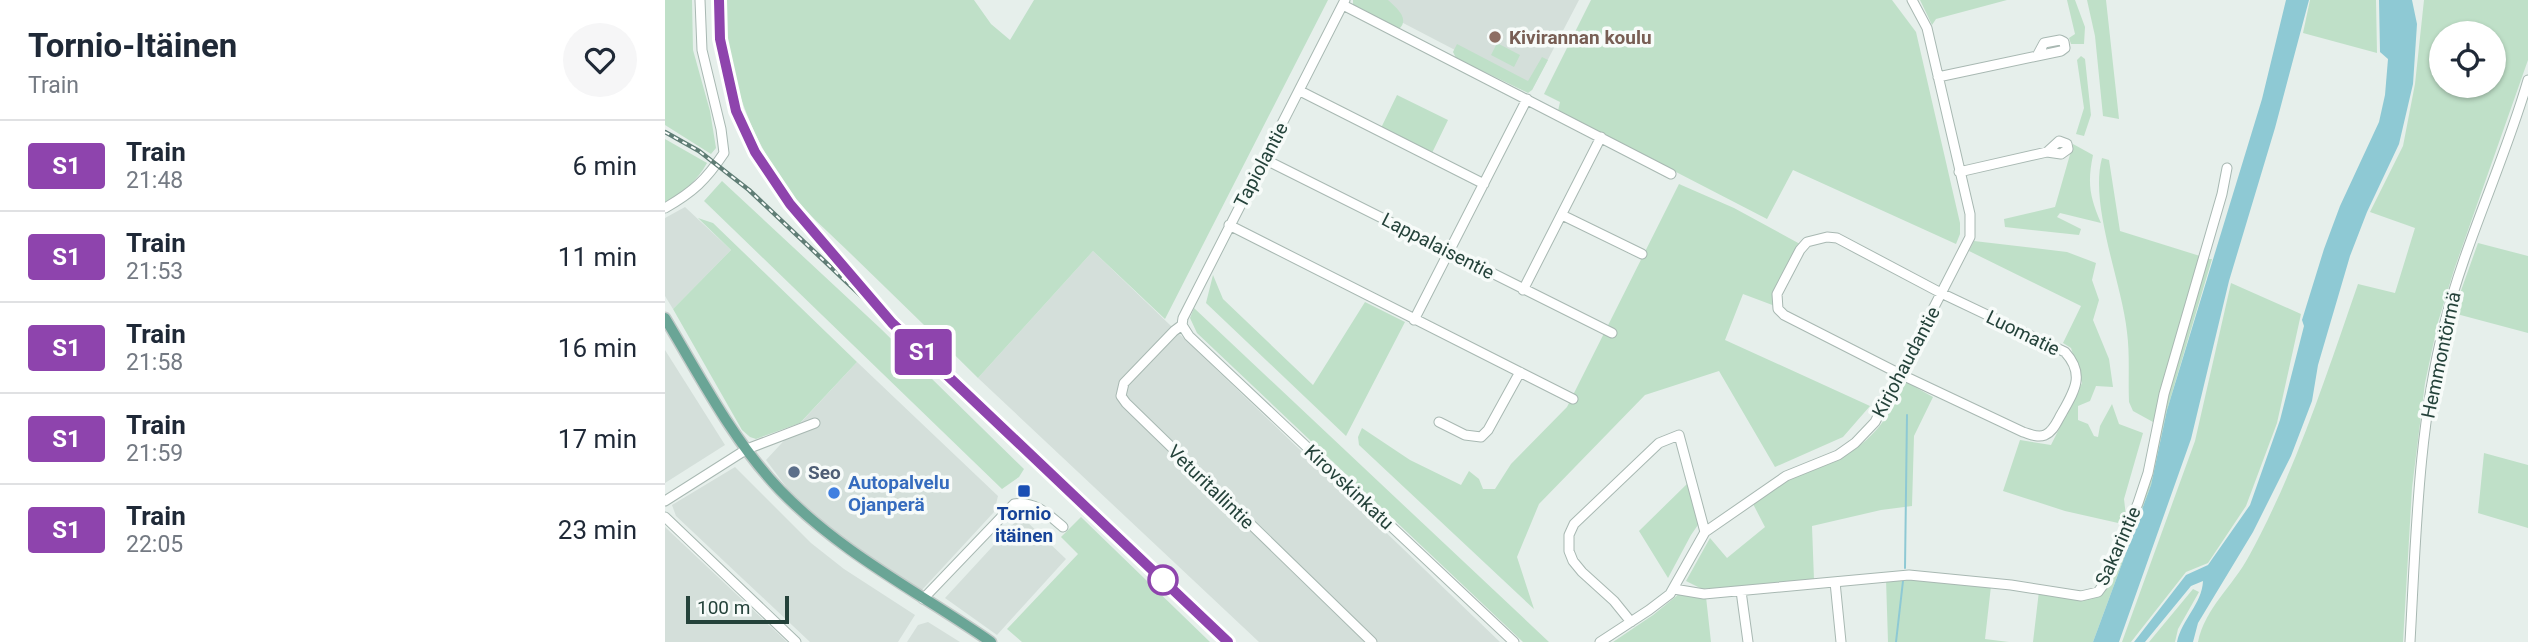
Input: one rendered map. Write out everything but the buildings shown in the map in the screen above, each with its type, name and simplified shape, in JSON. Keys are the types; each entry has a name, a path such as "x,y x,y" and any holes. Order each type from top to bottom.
{"main road":[{"path":"665,318 747,449 781,491 826,532 991,642"}],"street":[{"path":"665,208 703,183 724,153 702,50 700,0"},
{"name":"Kirjohaudantie","path":"1600,642 1661,603 1674,589 1705,532 1786,476 1838,455 1855,443 1875,422 1971,237 1970,214 1927,28 1912,0"},
{"path":"1344,2 1671,174"},
{"name":"Tapiolantie","path":"1184,328 1183,318 1344,2"},
{"path":"1938,77 2037,56"},
{"name":"Hemmontörmä","path":"2410,642 2419,486 2432,383 2444,326 2461,272 2528,80"},
{"path":"1300,91 1484,184"},
{"path":"1414,320 1527,99"},
{"path":"1523,290 1601,137"},
{"path":"1959,172 2047,152"},
{"name":"Lappalaisentie","path":"1264,159 1612,333"},
{"name":"Sakarintie","path":"1674,589 1704,594 1909,575 2011,585 2081,596 2092,595 2102,587 2148,473 2164,394 2222,194 2227,168"},
{"path":"1562,215 1642,254"},
{"path":"1229,225 1573,399"},
{"path":"1900,374 1784,315 1778,309 1777,294 1807,242 1827,237 1837,238 1941,293"},
{"name":"Luomatie","path":"1900,374 2023,432 2037,436 2046,435 2053,428 2075,389 2076,368 2064,352 1941,293"},
{"name":"Veturitallintie","path":"1184,328 1174,331 1124,383 1121,396 1372,642"},
{"name":"Kirovskinkatu","path":"1184,328 1514,642"},
{"path":"1439,422 1465,435 1481,438 1520,372"},
{"path":"665,501 747,449 815,423"},
{"path":"1630,622 1614,601 1573,561 1568,543 1574,524 1659,443 1679,435 1705,532"},
{"path":"923,599 1014,504 1030,504 1042,509 1063,527"},
{"path":"665,517 796,642"},
{"path":"1835,582 1841,642"},
{"path":"1741,591 1748,642"}],"shaded area":[{"name":"Kivirannan koulu","path":"1359,0 1579,0 1532,90"},
{"path":"685,207 731,250 673,309 665,296 665,218"},
{"path":"1093,251 1500,642 1259,642 978,378"},
{"path":"665,350 725,445 665,483"},
{"path":"857,362 998,496 994,512 921,591 857,548 809,511 766,460"},
{"path":"735,467 811,543 844,569 915,615 898,642 810,642 676,516 672,505"},
{"path":"1025,520 1066,559 997,635 945,598 1016,521"},
{"path":"665,527 787,642 665,642"},
{"path":"928,622 960,642 907,642 918,625"}],"green space":[{"path":"665,0 692,0 693,50 710,111 716,148 711,154 665,125"},
{"path":"724,0 974,0 991,24 1010,40 1034,0 1328,0 1165,319 1093,251 978,378 816,221 785,185 749,120 741,97 729,49"},
{"path":"1353,0 1388,0 1401,14 1402,25 1399,29 1353,6"},
{"path":"1591,0 1892,0 1916,32 1960,223 1956,244 1793,170 1767,219 1558,111 1560,102 1544,94"},
{"path":"1920,0 2007,0 1936,19 1932,25"},
{"path":"2067,0 2075,0 2085,27 2084,44 2071,44 2069,38 2075,34"},
{"path":"2087,0 2106,0 2119,119 2103,116 2095,36"},
{"path":"2310,0 2376,0 2377,53 2303,33"},
{"path":"2424,0 2528,0 2528,60 2454,270 2438,322 2425,383 2412,488 2403,642 2198,642 2207,618 2243,567 2281,490 2309,422 2358,284 2395,293 2415,228 2370,212 2403,146 2415,84"},
{"path":"1497,43 1520,55 1514,67 1491,55"},
{"path":"1457,44 1528,81 1542,57 1548,60 1528,93 1456,58 1453,52"},
{"path":"2081,56 2085,59 2091,115 2084,136 2076,134 2084,108 2077,60"},
{"path":"1397,95 1448,120 1432,153 1381,128"},
{"path":"665,139 707,163 689,186 665,202"},
{"path":"2073,144 2093,155 2091,190 2101,223 2060,213 2057,217 2081,229 2079,235 2005,227 2004,219 2055,207"},
{"path":"2102,158 2109,160 2120,231 2200,256 2153,422 2133,411 2129,402 2127,332 2100,198"},
{"path":"722,181 880,328 1024,469 1019,477 1002,489 704,201"},
{"path":"1679,184 1734,208 1800,244 1775,306 1743,294 1725,340 1870,406 1843,437 1775,467 1719,371 1645,395 1539,504 1517,557 1534,609 1359,445 1358,437 1362,428 1410,460 1461,485 1469,471 1479,479 1483,489 1495,489 1511,464 1567,407"},
{"path":"698,218 713,223 857,362 800,423 756,439 742,430 673,309 731,250"},
{"path":"1974,241 2067,252 2096,263 2092,280 2099,300 2093,320 2109,359 2113,387 2096,386 2090,401 2078,406 2078,420 2088,424 2094,436 2098,437 2100,426 2112,404 2119,424 2143,433 2124,499 2127,525 2065,511 2003,491 2020,440 2051,445 2082,383 2071,348 2063,343 2081,306 1969,251"},
{"path":"2478,243 2528,256 2528,333 2453,313"},
{"path":"2208,259 2212,259 2167,410 2151,485 2093,642 2033,642 2039,591 2099,593 2140,504 2166,394"},
{"path":"1213,275 1223,299 1313,385 1365,302 1405,322 1346,436 1206,303"},
{"path":"2231,283 2301,314 2277,423 2246,506 2208,563 2186,572 2131,642 2122,642 2195,441"},
{"path":"1194,308 1549,642 1523,642 1197,333 1190,318"},
{"path":"1906,382 1933,397 1914,436 1912,506 1881,510 1812,526 1814,580 1702,589 1686,581 1710,538 1727,558 1765,527 1752,502 1784,481 1851,452 1871,436 1887,416"},
{"path":"2484,453 2528,465 2528,528 2478,513"},
{"path":"1690,481 1700,522 1668,578 1639,531"},
{"path":"1081,517 1210,642 1022,642 1007,629 1078,554 1061,537"},
{"path":"1915,576 1991,586 1985,639 2009,642 1888,642 1886,579"},
{"path":"2193,589 2199,592 2178,629 2175,642 2149,642"},
{"path":"1679,594 1706,597 1711,642 1613,642 1653,615"}],"water":[{"path":"2286,0 2309,0 2275,128 2229,281 2191,439 2119,642 2093,642 2151,485 2167,410 2262,99"},
{"path":"2379,0 2412,0 2417,24 2413,84 2399,144 2350,256 2318,365 2312,401 2291,456 2253,532 2198,623 2193,642 2177,642 2199,597 2203,581 2191,586 2145,642 2134,642 2186,575 2208,565 2250,505 2280,420 2304,326 2302,320 2324,249 2340,206 2379,122 2385,95 2388,59 2380,52"}],"waterway":[{"path":"1905,568 1907,415"},
{"path":"1896,642 1903,581"}],"railway":[{"path":"719,0 728,80 752,144 789,202 839,263"},
{"path":"665,132 699,151 749,190 1228,642"}],"train":[{"name":"S1","path":"719,0 720,39 736,111 755,152 790,204 892,323 1228,642"}],"place":[{"name":"Kivirannan koulu","path":"1495,37"},
{"name":"Seo","path":"794,472"},
{"name":"Tornio itäinen","path":"1024,491"},
{"name":"Autopalvelu Ojanperä","path":"834,493"}]}
